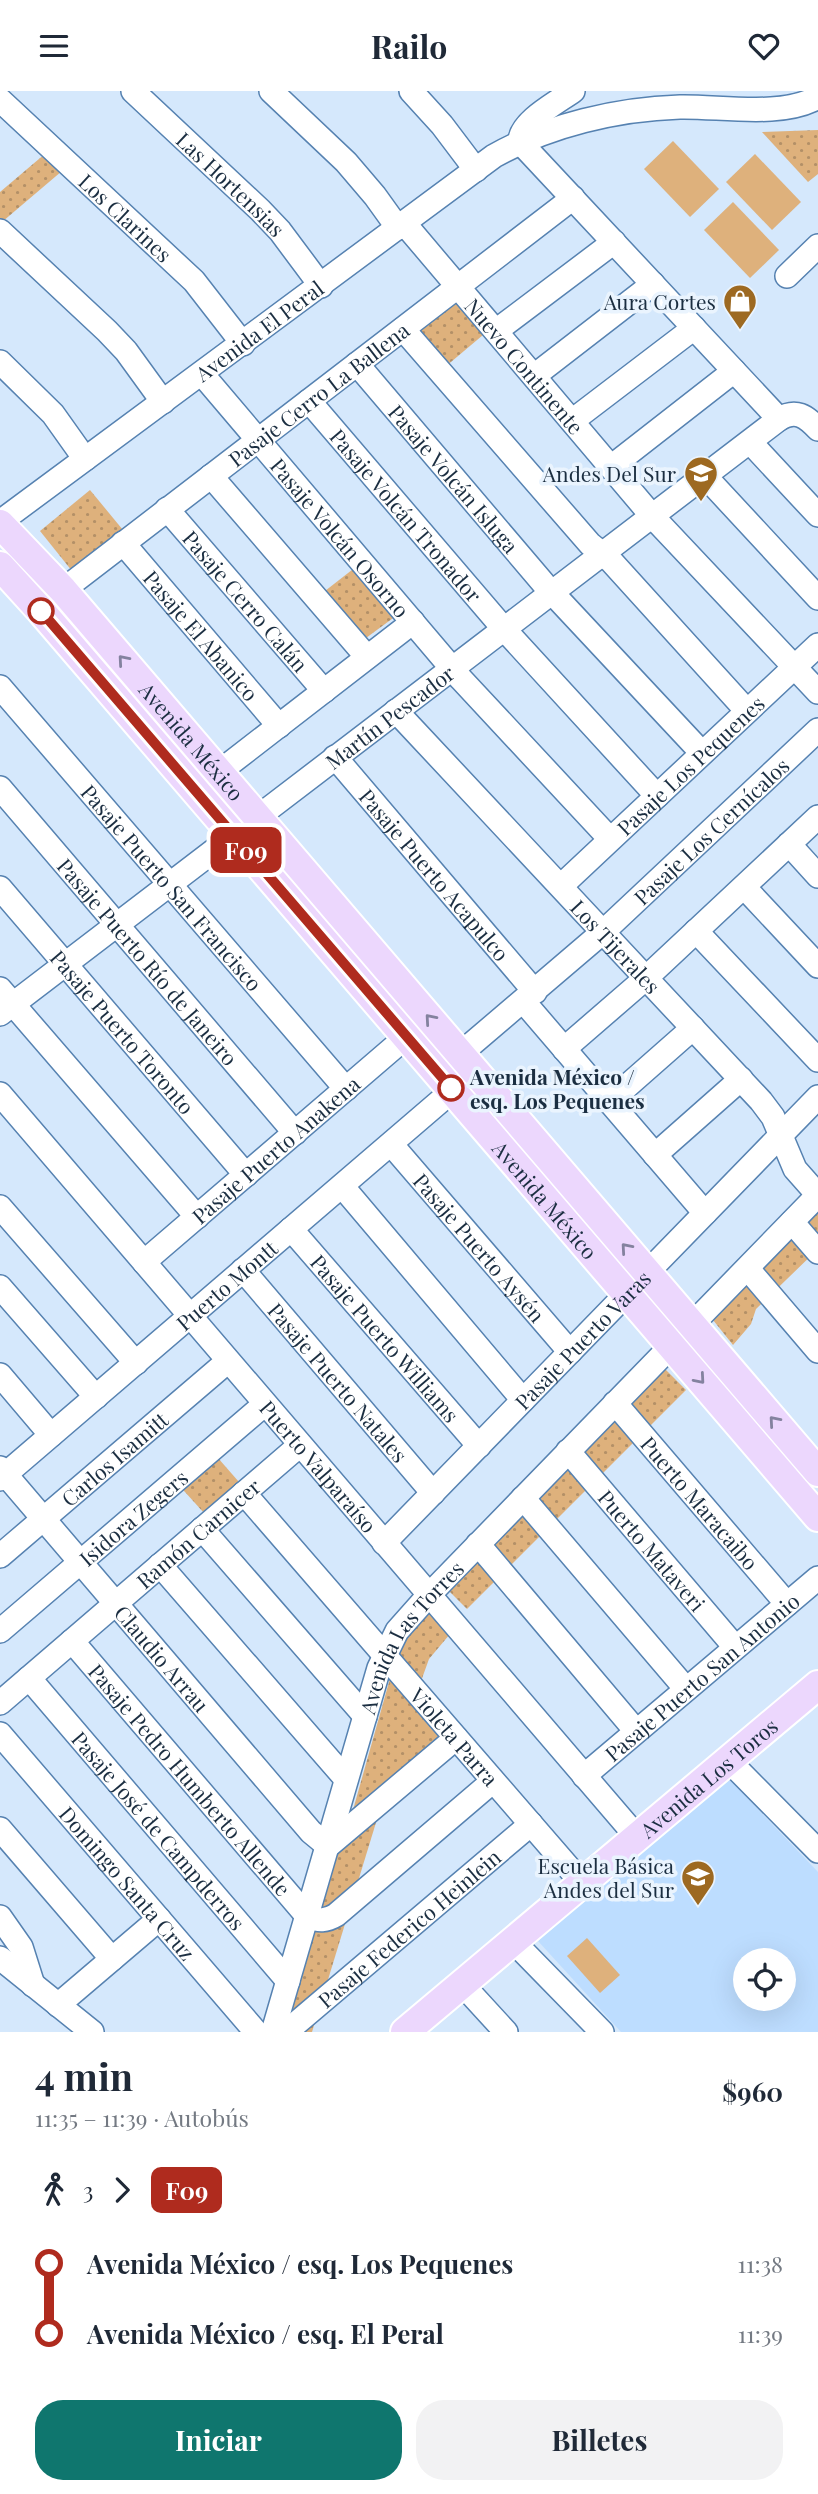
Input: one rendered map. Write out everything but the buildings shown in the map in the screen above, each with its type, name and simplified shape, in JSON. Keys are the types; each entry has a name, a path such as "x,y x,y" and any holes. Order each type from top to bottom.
{"main road":[{"name":"Avenida México","path":"0,523 63,590 818,1472"},
{"name":"Avenida México","path":"0,566 818,1517"},
{"name":"Avenida Los Toros","path":"411,2030 636,1837 816,1690"}],"street":[{"name":"Las Hortensias","path":"133,91 260,210 287,240 321,286"},
{"name":"Nuevo Continente","path":"271,91 354,170 401,226 458,286 652,516 818,692"},
{"path":"411,91 442,125 476,170"},
{"name":"Avenida El Peral","path":"520,142 525,126 545,99 573,91"},
{"name":"Avenida El Peral","path":"0,523 476,170 520,142 656,100 697,107 783,109 814,99"},
{"name":"Los Clarines","path":"0,100 194,281 243,344"},
{"path":"520,142 779,419 789,414 801,414 818,429"},
{"name":"Pasaje Cerro La Ballena","path":"63,590 573,198"},
{"path":"0,231 107,331 126,351 163,402"},
{"path":"496,331 614,242"},
{"path":"787,276 818,246"},
{"path":"534,376 653,284"},
{"path":"572,421 694,328"},
{"path":"403,329 590,544 747,711"},
{"path":"0,362 53,414 85,459"},
{"name":"Pasaje Volcán Isluga","path":"357,364 552,592 702,753"},
{"path":"611,467 734,371"},
{"name":"Pasaje Volcán Osorno","path":"202,374 468,687 610,839"},
{"name":"Pasaje Volcán Tronador","path":"309,401 504,629 657,796"},
{"name":"Martín Pescador","path":"4,1002 65,964 117,925 779,419"},
{"path":"750,442 818,515"},
{"path":"211,476 368,657"},
{"path":"705,476 818,598"},
{"name":"Pasaje Cerro Calán","path":"167,509 324,691"},
{"name":"Pasaje El Abanico","path":"123,543 279,726"},
{"path":"219,772 413,622"},
{"name":"Pasaje Los Pequenes","path":"561,886 818,645"},
{"name":"Pasaje Puerto San Francisco","path":"0,687 345,1089"},
{"name":"Los Tijerales","path":"396,711 767,1108 795,1169 818,1195"},
{"name":"Pasaje Los Cernícalos","path":"603,932 818,730"},
{"name":"Pasaje Puerto Acapulco","path":"335,757 529,997 564,1049 705,1213"},
{"name":"Pasaje Puerto Río de Janeiro","path":"0,788 295,1133"},
{"path":"564,1049 646,978 818,817"},
{"path":"789,844 818,876"},
{"path":"744,887 818,966"},
{"name":"Pasaje Puerto Toronto","path":"0,888 246,1175"},
{"path":"696,931 818,1060"},
{"path":"460,1054 603,932"},
{"path":"4,1002 197,1217"},
{"path":"609,1102 693,1028"},
{"name":"Pasaje Puerto Anakena","path":"144,1262 406,1037"},
{"path":"655,1155 741,1079"},
{"name":"Puerto Montt","path":"2,1474 96,1397 453,1091"},
{"name":"Puerto Valparaíso","path":"0,1094 636,1837"},
{"name":"Pasaje Puerto Varas","path":"384,1543 818,1097"},
{"name":"Pasaje Puerto Aysén","path":"391,1144 570,1352"},
{"path":"342,1186 523,1400"},
{"name":"Avenida Las Torres","path":"273,2032 384,1654 397,1631 478,1544 818,1195"},
{"path":"0,1207 136,1363"},
{"path":"792,1222 818,1252"},
{"name":"Pasaje Puerto Williams","path":"291,1229 479,1445"},
{"path":"748,1269 818,1351"},
{"name":"Pasaje Puerto Natales","path":"243,1270 433,1493"},
{"path":"0,1287 96,1397"},
{"name":"Carlos Isamitt","path":"0,1556 228,1361"},
{"path":"0,1375 51,1435"},
{"name":"Puerto Maracaibo","path":"615,1403 787,1604"},
{"name":"Isidora Zegers","path":"0,1631 265,1404"},
{"name":"Ramón Carnicer","path":"0,1703 300,1445"},
{"name":"Puerto Mataveri","path":"568,1451 735,1647"},
{"name":"Claudio Arrau","path":"2,1474 44,1519 311,1832 328,1846"},
{"name":"Violeta Parra","path":"244,1493 582,1883"},
{"path":"523,1498 686,1689"},
{"path":"202,1529 365,1716"},
{"path":"478,1544 636,1731"},
{"path":"160,1565 346,1779"},
{"name":"Pasaje Puerto San Antonio","path":"584,1776 818,1578"},
{"name":"Pasaje Pedro Humberto Allende","path":"72,1641 308,1917"},
{"name":"Pasaje José de Campderros","path":"29,1678 288,1981"},
{"name":"Domingo Santa Cruz","path":"0,1734 256,2032"},
{"path":"328,1846 456,1738"},
{"path":"728,1760 818,1851"},
{"path":"308,1917 323,1920 336,1916 493,1781"},
{"name":"Pasaje Federico Heinlein","path":"286,2032 531,1825"},
{"path":"0,1829 112,1959"},
{"path":"0,1917 21,1947 33,1985"},
{"path":"58,2005 159,1919"},
{"path":"513,1941 602,2032"},
{"path":"0,1958 92,2032"},
{"path":"462,1985 506,2032"}],"shaded area":[{"path":"818,130 818,174 808,182 762,132"},
{"path":"673,141 719,189 690,217 644,169"},
{"path":"46,153 62,171 2,222 0,192"},
{"path":"755,154 801,202 772,230 726,182"},
{"path":"733,202 779,250 750,278 704,230"},
{"path":"453,299 483,335 445,367 414,332"},
{"path":"90,490 123,530 72,571 40,531"},
{"path":"357,566 400,613 366,638 325,591"},
{"path":"818,1208 818,1249 756,1309 751,1324 733,1345 713,1320"},
{"path":"664,1368 686,1390 467,1609 445,1587"},
{"path":"211,1450 239,1482 204,1513 175,1481"},
{"path":"428,1611 450,1634 429,1659 420,1684 395,1654 397,1647"},
{"path":"391,1675 445,1737 351,1817"},
{"name":"Escuela Básica Andes del Sur","path":"726,1776 818,1872 818,2032 621,2032 538,1941"},
{"path":"378,1816 312,2032 283,2032 334,1851"},
{"path":"587,1938 620,1975 600,1993 567,1956"}],"bus line":[{"name":"F09","path":"41,611 451,1088"}],"place":[{"name":"Aura Cortes","path":"740,331"},
{"name":"Andes Del Sur","path":"701,503"},
{"name":"Avenida México / esq. Los Pequenes","path":"451,1088"},
{"name":"Escuela Básica Andes del Sur","path":"698,1907"}]}
